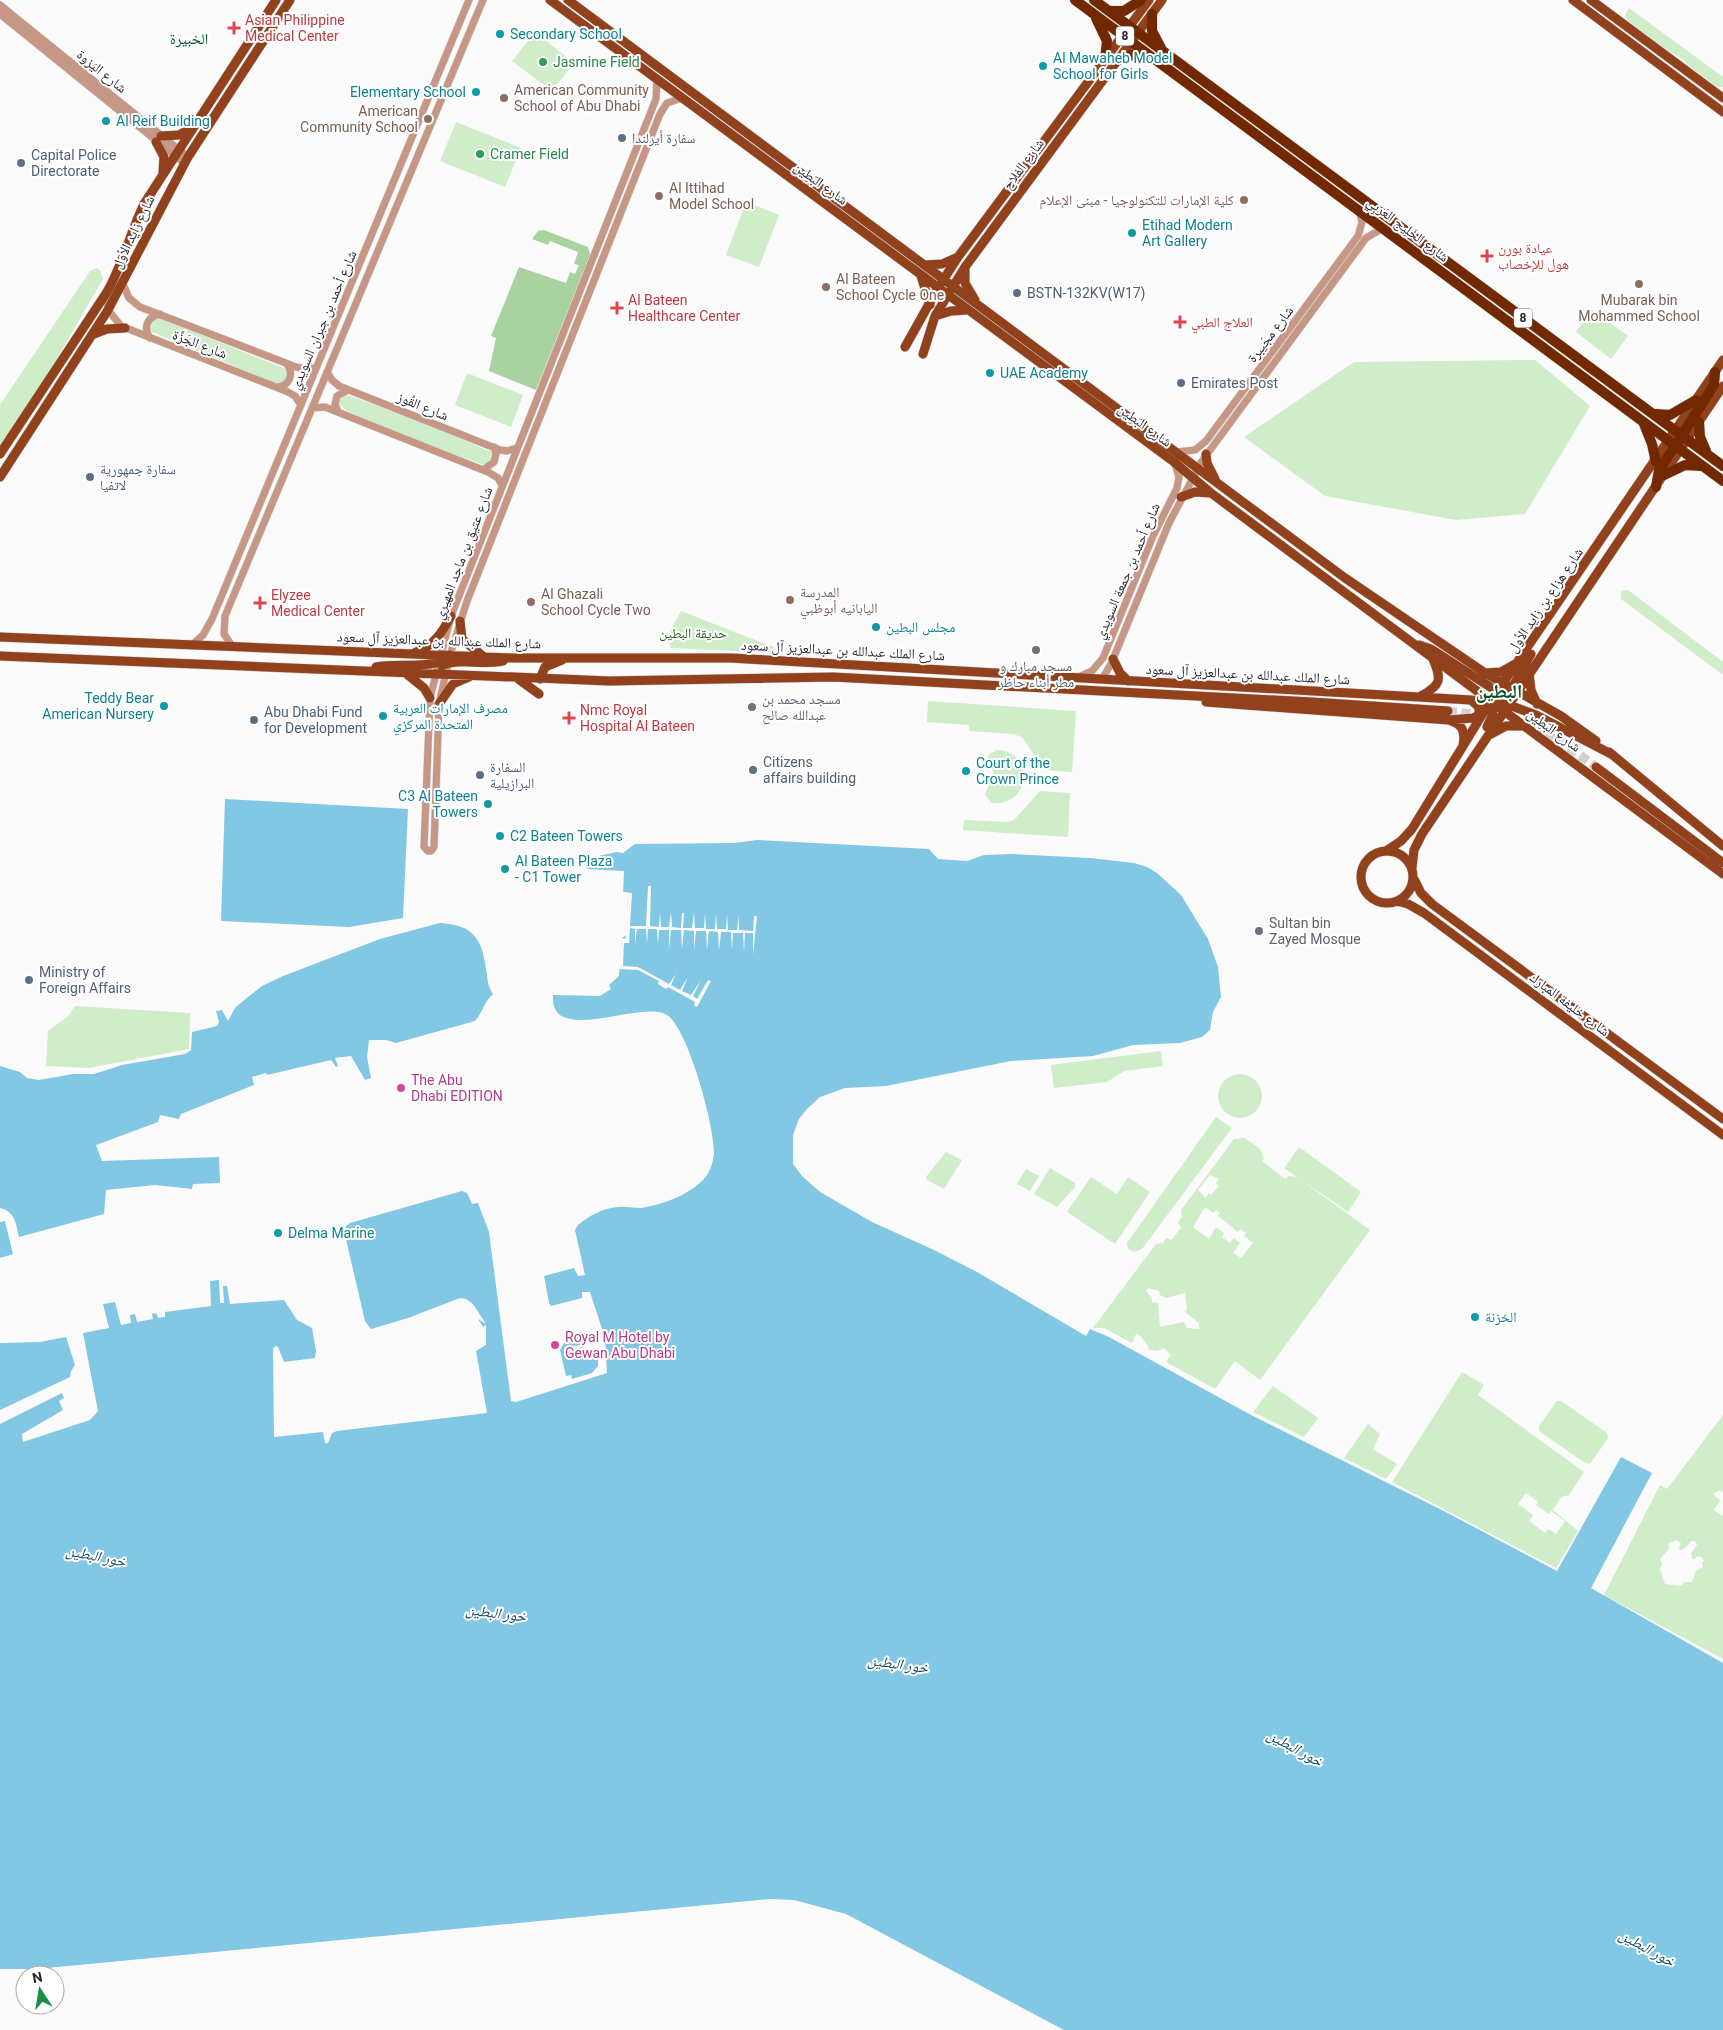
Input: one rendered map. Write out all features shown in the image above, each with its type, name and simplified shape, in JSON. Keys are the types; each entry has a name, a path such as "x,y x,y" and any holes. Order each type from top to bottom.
{"highway":[{"name":"شارع الخَلِيج العَربِي","path":"1075,0 1093,14 1126,30"},
{"name":"شارع الخَلِيج العَربِي","path":"1094,0 1109,11 1135,37 1654,414 1703,466 1723,481"},
{"path":"1109,11 1124,11 1141,0"},
{"path":"1093,14 1107,41 1104,59"},
{"path":"1116,61 1136,54 1160,55 1153,34 1152,14"},
{"name":"شارع الخَلِيج العَربِي","path":"1160,55 1359,210 1643,423 1708,454 1723,466"},
{"path":"1656,487 1658,473 1714,385 1715,372"},
{"path":"1601,391 1618,396 1723,472"},
{"path":"1654,414 1670,415 1696,400"},
{"path":"1698,422 1700,437 1708,454"},
{"path":"1643,423 1652,444 1656,462"},
{"path":"1664,475 1686,465 1703,466"}],"main road":[{"name":"شارع زايد الأول","path":"0,454 107,292 120,265 134,224 162,176 276,0"},
{"name":"شارع زايد الأول","path":"0,477 108,310 123,284 153,220 186,160 290,0"},
{"name":"شارع البَطِين","path":"550,0 1174,462 1211,493 1490,702 1506,707 1527,727 1723,874"},
{"name":"شارع البَطِين","path":"568,0 1345,578 1485,673 1507,691 1538,705 1584,731 1723,846"},
{"name":"شارع الفلاح","path":"905,347 938,288 958,257 1149,0"},
{"name":"شارع الفلاح","path":"923,354 935,316 952,286 1162,0"},
{"path":"1573,0 1723,112"},
{"path":"1591,0 1719,90 1723,98"},
{"path":"162,176 164,157 159,139 179,135 194,127"},
{"path":"926,265 942,264 958,257"},
{"path":"965,267 965,283 977,305"},
{"path":"918,272 925,286 930,304"},
{"path":"935,316 951,311 967,310"},
{"path":"93,334 107,329 125,328"},
{"name":"شارع هزاع بن زايد الأول","path":"1386,851 1401,841 1412,829 1490,702 1529,673 1664,475 1696,400 1723,360"},
{"name":"شارع هزاع بن زايد الأول","path":"1412,868 1413,856 1419,839 1489,736 1506,707 1507,691 1522,659 1534,640 1656,462 1698,422 1723,386"},
{"path":"1206,454 1207,463 1216,481"},
{"path":"1179,496 1195,492 1211,493"},
{"path":"411,653 431,644 443,630 451,616"},
{"path":"460,621 462,639 485,657"},
{"name":"شارع الملك عبدالله بن عبدالعزيز آل سعود","path":"0,637 411,653 473,675 540,679 639,681 821,677 1159,694 1473,718 1479,715 1479,707 1470,700"},
{"path":"1534,640 1531,655 1507,691 1506,707 1554,723 1613,756"},
{"path":"1414,645 1431,649 1507,691"},
{"name":"شارع الملك عبدالله بن عبدالعزيز آل سعود","path":"0,656 403,671 485,657 674,656 1490,702"},
{"path":"1419,697 1432,690 1438,682 1439,674 1431,657"},
{"path":"366,670 394,664 490,664 512,658"},
{"path":"540,679 545,667 566,658"},
{"path":"1113,659 1120,673 1128,681"},
{"path":"1485,673 1506,670 1522,659"},
{"path":"152,671 160,662"},
{"path":"403,671 424,688 430,698"},
{"path":"1529,673 1531,690 1538,705"},
{"path":"440,704 453,684 473,675"},
{"path":"517,678 539,694"},
{"path":"1067,690 1092,685 1102,679"},
{"path":"1471,761 1474,748 1492,718 1490,702"},
{"path":"1449,716 1464,731 1463,748"},
{"path":"1489,736 1506,726 1527,727"},
{"path":"1596,767 1723,863"},
{"path":"1612,804 1618,795"},
{"path":"1386,851 1404,857 1412,868 1414,879 1408,892 1397,901 1386,903 1376,900 1367,894 1362,885 1361,875 1365,864 1373,855 1386,851"},
{"name":"شارع خليفة المبارك","path":"1414,879 1421,893 1432,904 1723,1119"},
{"name":"شارع خليفة المبارك","path":"1397,901 1419,909 1723,1135"}],"street":[{"name":"شارع أحمد بن جبران السويدي","path":"193,644 204,635 212,619 469,0"},
{"name":"شارع أحمد بن جبران السويدي","path":"232,646 224,634 224,619 483,0"},
{"name":"شارع اليَزوة","path":"0,4 159,139"},
{"name":"شارع اليَزوة","path":"0,14 186,160"},
{"name":"شارع عتيق بن ماجد المهيري","path":"657,79 658,92 652,110 516,448 451,616 443,664 440,704 434,845 429,851 426,850 424,846 430,698 443,664 558,371 660,114 667,103 682,98"},
{"path":"652,110 660,114"},
{"path":"405,154 411,154 416,158"},
{"name":"شارع مجَيبرة","path":"1176,452 1195,450 1206,441 1358,236 1362,222 1359,210"},
{"name":"شارع مجَيبرة","path":"1193,477 1206,454 1366,238 1383,228"},
{"path":"357,269 362,274 368,274"},
{"name":"شارع الجَزَّة","path":"123,284 132,302 287,364 303,369 316,368"},
{"path":"107,292 108,310"},
{"path":"347,295 353,295 357,300"},
{"name":"شارع الجَزَّة","path":"108,310 115,321 125,328 292,394 301,405"},
{"path":"150,338 146,330 148,321 160,314"},
{"path":"278,388 286,384 291,377 290,368 287,364"},
{"path":"549,367 558,371"},
{"name":"شارع القُوز","path":"327,372 334,382 349,390 494,447 507,451 516,448"},
{"path":"338,412 335,404 337,396 349,390"},
{"path":"538,395 543,395 547,399"},
{"path":"312,408 322,406 438,456 483,470 495,476 502,485"},
{"path":"483,470 494,462 496,454 494,447"},
{"name":"شارع أحمد بن جمعة السويدي","path":"1102,679 1113,659 1179,496 1179,477 1174,462"},
{"name":"شارع أحمد بن جمعة السويدي","path":"1077,678 1092,671 1103,658 1137,575 1179,496 1193,477"},
{"path":"1137,575 1143,585"}],"green space":[{"path":"1629,8 1723,77 1723,87 1717,87 1684,60 1664,48 1628,21 1625,15"},
{"name":"Jasmine Field","path":"535,32 574,63 552,91 512,61"},
{"name":"Cramer Field","path":"456,122 521,148 505,187 440,161"},
{"path":"746,202 779,215 759,267 726,255"},
{"path":"544,230 588,247 590,255 536,390 489,371 496,338 491,336 519,267 566,283 570,272 575,274 579,265 574,264 578,252 550,241 548,245 532,239 538,231"},
{"path":"96,268 100,270 103,279 37,393 0,448 0,405 90,271"},
{"path":"1591,309 1628,336 1611,359 1576,332"},
{"path":"159,318 286,369 290,376 280,385 152,332 149,322"},
{"path":"1535,360 1590,406 1525,514 1456,520 1325,496 1244,437 1354,362"},
{"path":"467,373 523,395 511,427 455,405"},
{"path":"343,396 350,396 416,419 491,452 494,457 487,466 427,445 347,411 338,403"},
{"path":"1628,590 1723,662 1723,675 1621,599 1621,591"},
{"name":"حديقة البطين","path":"681,611 773,647 780,653 671,648 667,637"},
{"path":"928,701 1076,711 1072,772 1044,770 1022,737 1013,734 969,731 969,725 927,722"},
{"path":"997,750 1009,753 1018,759 1023,768 1024,778 1021,788 1015,796 1005,802 992,803 985,795 993,776 988,755"},
{"path":"1040,791 1070,793 1068,837 963,830 964,820 1008,822 1014,820"},
{"path":"75,1006 190,1013 189,1049 89,1068 46,1066 48,1031 68,1016"},
{"path":"1161,1051 1163,1066 1124,1071 1107,1082 1054,1088 1051,1065"},
{"path":"1236,1074 1244,1074 1256,1080 1262,1096 1256,1112 1244,1118 1236,1118 1224,1112 1218,1100 1218,1092 1224,1080"},
{"path":"1216,1117 1232,1128 1142,1249 1134,1252 1128,1249 1127,1243"},
{"path":"1245,1138 1260,1149 1264,1159 1262,1161 1285,1179 1288,1176 1297,1177 1370,1230 1260,1380 1235,1361 1215,1389 1166,1362 1171,1355 1164,1348 1158,1351 1150,1350 1142,1337 1136,1334 1132,1343 1104,1328 1093,1328 1156,1244 1163,1243 1166,1238 1171,1240 1181,1228 1178,1222 1182,1217 1181,1210 1234,1139","holes":["1210,1175 1219,1179 1216,1183 1219,1186 1211,1195 1209,1193 1205,1198 1198,1190","1205,1207 1213,1213 1216,1210 1220,1213 1218,1216 1238,1232 1241,1229 1246,1233 1244,1236 1253,1243 1241,1258 1233,1253 1240,1243 1234,1238 1230,1243 1222,1237 1224,1233 1216,1227 1209,1239 1193,1227","1148,1288 1159,1291 1160,1295 1166,1298 1185,1293 1187,1309 1185,1312 1199,1323 1199,1329 1187,1328 1184,1322 1160,1327 1158,1303 1152,1302 1152,1298 1146,1291"]},
{"path":"1299,1147 1361,1192 1348,1212 1284,1168"},
{"path":"946,1152 962,1160 944,1189 927,1180 926,1177"},
{"path":"1050,1168 1075,1183 1075,1187 1057,1207 1034,1194"},
{"path":"1026,1169 1039,1176 1030,1191 1017,1184"},
{"path":"1091,1177 1117,1194 1128,1177 1150,1192 1115,1244 1067,1212"},
{"path":"1462,1372 1484,1385 1478,1395 1584,1472 1569,1495 1561,1497 1553,1510 1578,1531 1556,1568 1392,1482","holes":["1526,1493 1538,1502 1536,1505 1549,1514 1551,1511 1565,1521 1556,1534 1548,1529 1545,1533 1529,1521 1533,1515 1518,1504"]},
{"path":"1273,1386 1318,1418 1304,1437 1253,1412"},
{"path":"1557,1401 1561,1401 1607,1433 1608,1438 1590,1464 1585,1463 1539,1431 1539,1426"},
{"path":"1723,1415 1723,1493 1720,1490 1713,1494 1720,1500 1714,1510 1723,1516 1723,1659 1604,1595 1660,1485 1667,1489","holes":["1676,1540 1681,1543 1680,1550 1685,1548 1691,1541 1695,1541 1697,1545 1691,1553 1692,1559 1695,1559 1697,1556 1702,1557 1704,1561 1702,1563 1703,1567 1696,1571 1692,1582 1684,1582 1682,1586 1665,1584 1660,1569 1662,1565 1660,1559 1669,1549 1668,1544"]},
{"path":"1368,1424 1380,1434 1373,1449 1397,1464 1386,1479 1344,1458"}],"water":[{"path":"225,799 408,809 403,918 349,927 221,921"},
{"name":"خور البطين","path":"757,840 929,849 938,859 967,861 984,855 1013,854 1090,858 1134,863 1147,867 1157,873 1181,895 1208,939 1218,967 1221,997 1213,1012 1210,1030 1202,1037 1180,1043 1133,1045 1093,1056 1011,1061 886,1086 845,1088 820,1097 799,1119 793,1135 793,1164 802,1176 820,1192 872,1222 977,1272 1086,1336 1090,1329 1109,1337 1251,1415 1440,1509 1557,1571 1621,1457 1652,1473 1591,1588 1723,1663 1723,2030 1064,2030 846,1914 794,1900 770,1899 65,1966 15,1965 15,1969 0,1969 0,1424 62,1393 64,1398 59,1401 63,1410 22,1434 23,1442 90,1420 98,1411 83,1333 109,1328 103,1304 115,1302 121,1325 131,1323 130,1315 135,1314 137,1322 153,1319 152,1314 156,1313 158,1318 165,1317 165,1312 211,1306 210,1281 219,1280 220,1303 224,1303 223,1286 227,1286 230,1304 284,1300 297,1320 312,1328 316,1351 315,1358 284,1362 278,1347 275,1346 273,1349 274,1437 323,1432 325,1443 328,1443 332,1433 337,1431 487,1413 476,1351 486,1345 486,1325 483,1327 478,1319 486,1324 473,1304 466,1299 460,1298 408,1318 371,1329 365,1321 345,1235 346,1226 350,1223 462,1191 467,1193 472,1204 478,1203 489,1232 511,1401 516,1402 607,1373 605,1338 590,1292 582,1292 582,1298 551,1306 544,1276 574,1268 578,1276 585,1275 575,1230 578,1225 592,1216 612,1208 641,1208 666,1202 682,1195 697,1185 711,1168 714,1153 713,1140 705,1102 691,1058 675,1024 667,1015 655,1012 638,1012 599,1019 581,1020 566,1018 556,1010 553,995 600,996 611,989 609,985 619,976 622,938 626,935 624,912 627,912 628,895 623,895 624,871 587,869 586,859 616,852 623,853 635,844 734,843"},
{"path":"440,923 451,924 468,930 474,935 482,949 489,985 493,994 475,1021 396,1043 386,1040 369,1040 367,1057 371,1078 365,1080 351,1056 335,1058 338,1066 336,1067 331,1060 267,1075 266,1073 252,1077 254,1085 181,1114 179,1119 160,1115 158,1122 96,1145 102,1161 219,1157 220,1183 193,1184 192,1189 155,1185 106,1190 104,1214 19,1237 12,1215 0,1208 0,1066 20,1072 27,1078 39,1080 73,1074 94,1074 122,1065 185,1054 191,1050 192,1032 217,1026 219,1022 216,1011 222,1010 228,1021 235,1008 262,986 283,976 380,939"},
{"path":"5,1221 13,1254 0,1258 0,1222"},
{"path":"66,1337 75,1365 70,1377 0,1410 0,1343 40,1342"},
{"path":"584,1337 586,1344 574,1346 574,1349 582,1347 583,1351 587,1350 590,1360 592,1360 590,1349 598,1348 598,1366 592,1373 572,1379 571,1375 566,1376 560,1350 565,1341"}],"pier":[{"path":"648,886 651,886 650,926 659,927 660,912 661,927 669,927 671,912 672,927 681,928 682,913 684,913 683,928 692,928 694,912 695,928 704,928 705,913 706,929 715,929 716,913 717,929 726,929 727,914 728,930 737,930 739,915 739,930 753,931 754,916 757,916 753,955 753,933 745,933 744,952 743,933 733,933 732,951 731,932 721,932 719,951 718,932 709,931 707,950 706,931 696,931 694,950 694,931 684,930 682,949 681,930 671,930 669,949 669,930 659,930 658,945 657,929 648,929 647,944 646,929 637,929 635,944 635,929 630,928 629,943 624,943 623,966 638,967 669,984 676,974 671,985 680,990 688,977 682,991 691,995 701,980 693,996 697,999 708,980 711,981 697,1007 694,1006 695,1002 668,987 666,989 658,984 659,981 638,970 619,969 622,938 625,939 626,935 624,912 627,912 628,895 623,895 623,892 632,893 630,926 646,926"}],"tunnel":[{"path":"1448,711 1480,715"},
{"path":"1495,717 1536,729 1573,750 1596,767"}],"place":[{"name":"Asian Philippine Medical Center","path":"234,28"},
{"name":"Secondary School","path":"500,34"},
{"name":"Jasmine Field","path":"543,62"},
{"name":"Al Mawaheb Model School for Girls","path":"1043,66"},
{"name":"Elementary School","path":"476,92"},
{"name":"American Community School of Abu Dhabi","path":"504,98"},
{"name":"American Community School","path":"428,119"},
{"name":"Al Reif Building","path":"106,121"},
{"name":"سفارة أيرلندا","path":"622,138"},
{"name":"Cramer Field","path":"480,154"},
{"name":"Capital Police Directorate","path":"21,163"},
{"name":"Al Ittihad Model School","path":"659,196"},
{"name":"كلية الإمارات للتكنولوجيا - مبنى الإعلام","path":"1244,200"},
{"name":"Etihad Modern Art Gallery","path":"1132,233"},
{"name":"عيادة بورن هول للإخصاب","path":"1487,256"},
{"name":"Mubarak bin Mohammed School","path":"1639,284"},
{"name":"Al Bateen School Cycle One","path":"826,287"},
{"name":"BSTN-132KV(W17)","path":"1017,293"},
{"name":"Al Bateen Healthcare Center","path":"617,308"},
{"name":"العلاج الطبي","path":"1180,322"},
{"name":"UAE Academy","path":"990,373"},
{"name":"Emirates Post","path":"1181,383"},
{"name":"سفارة جمهورية لاتفيا","path":"90,477"},
{"name":"المدرسة اليابانيه أبوظبي","path":"790,600"},
{"name":"Al Ghazali School Cycle Two","path":"531,602"},
{"name":"Elyzee Medical Center","path":"260,603"},
{"name":"مجلس البطين","path":"876,627"},
{"name":"مسجد مبارك و مطر أبناء حاظر","path":"1036,650"},
{"name":"Teddy Bear American Nursery","path":"164,706"},
{"name":"مسجد محمد بن عبدالله صالح","path":"752,707"},
{"name":"مصرف الإمارات العربية المتحدة المركزي","path":"383,716"},
{"name":"Nmc Royal Hospital Al Bateen","path":"569,718"},
{"name":"Abu Dhabi Fund for Development","path":"254,720"},
{"name":"Citizens affairs building","path":"753,770"},
{"name":"Court of the Crown Prince","path":"966,771"},
{"name":"السفارة البرازيلية","path":"480,775"},
{"name":"C3 Al Bateen Towers","path":"488,804"},
{"name":"C2 Bateen Towers","path":"500,836"},
{"name":"Al Bateen Plaza - C1 Tower","path":"505,869"},
{"name":"Sultan bin Zayed Mosque","path":"1259,931"},
{"name":"Ministry of Foreign Affairs","path":"29,980"},
{"name":"The Abu Dhabi EDITION","path":"401,1088"},
{"name":"Delma Marine","path":"278,1233"},
{"name":"الخزنة","path":"1475,1317"},
{"name":"Royal M Hotel by Gewan Abu Dhabi","path":"555,1345"}],"district":[{"name":"الخبيرة","path":"189,39"},
{"name":"البطين","path":"1499,691"}]}
